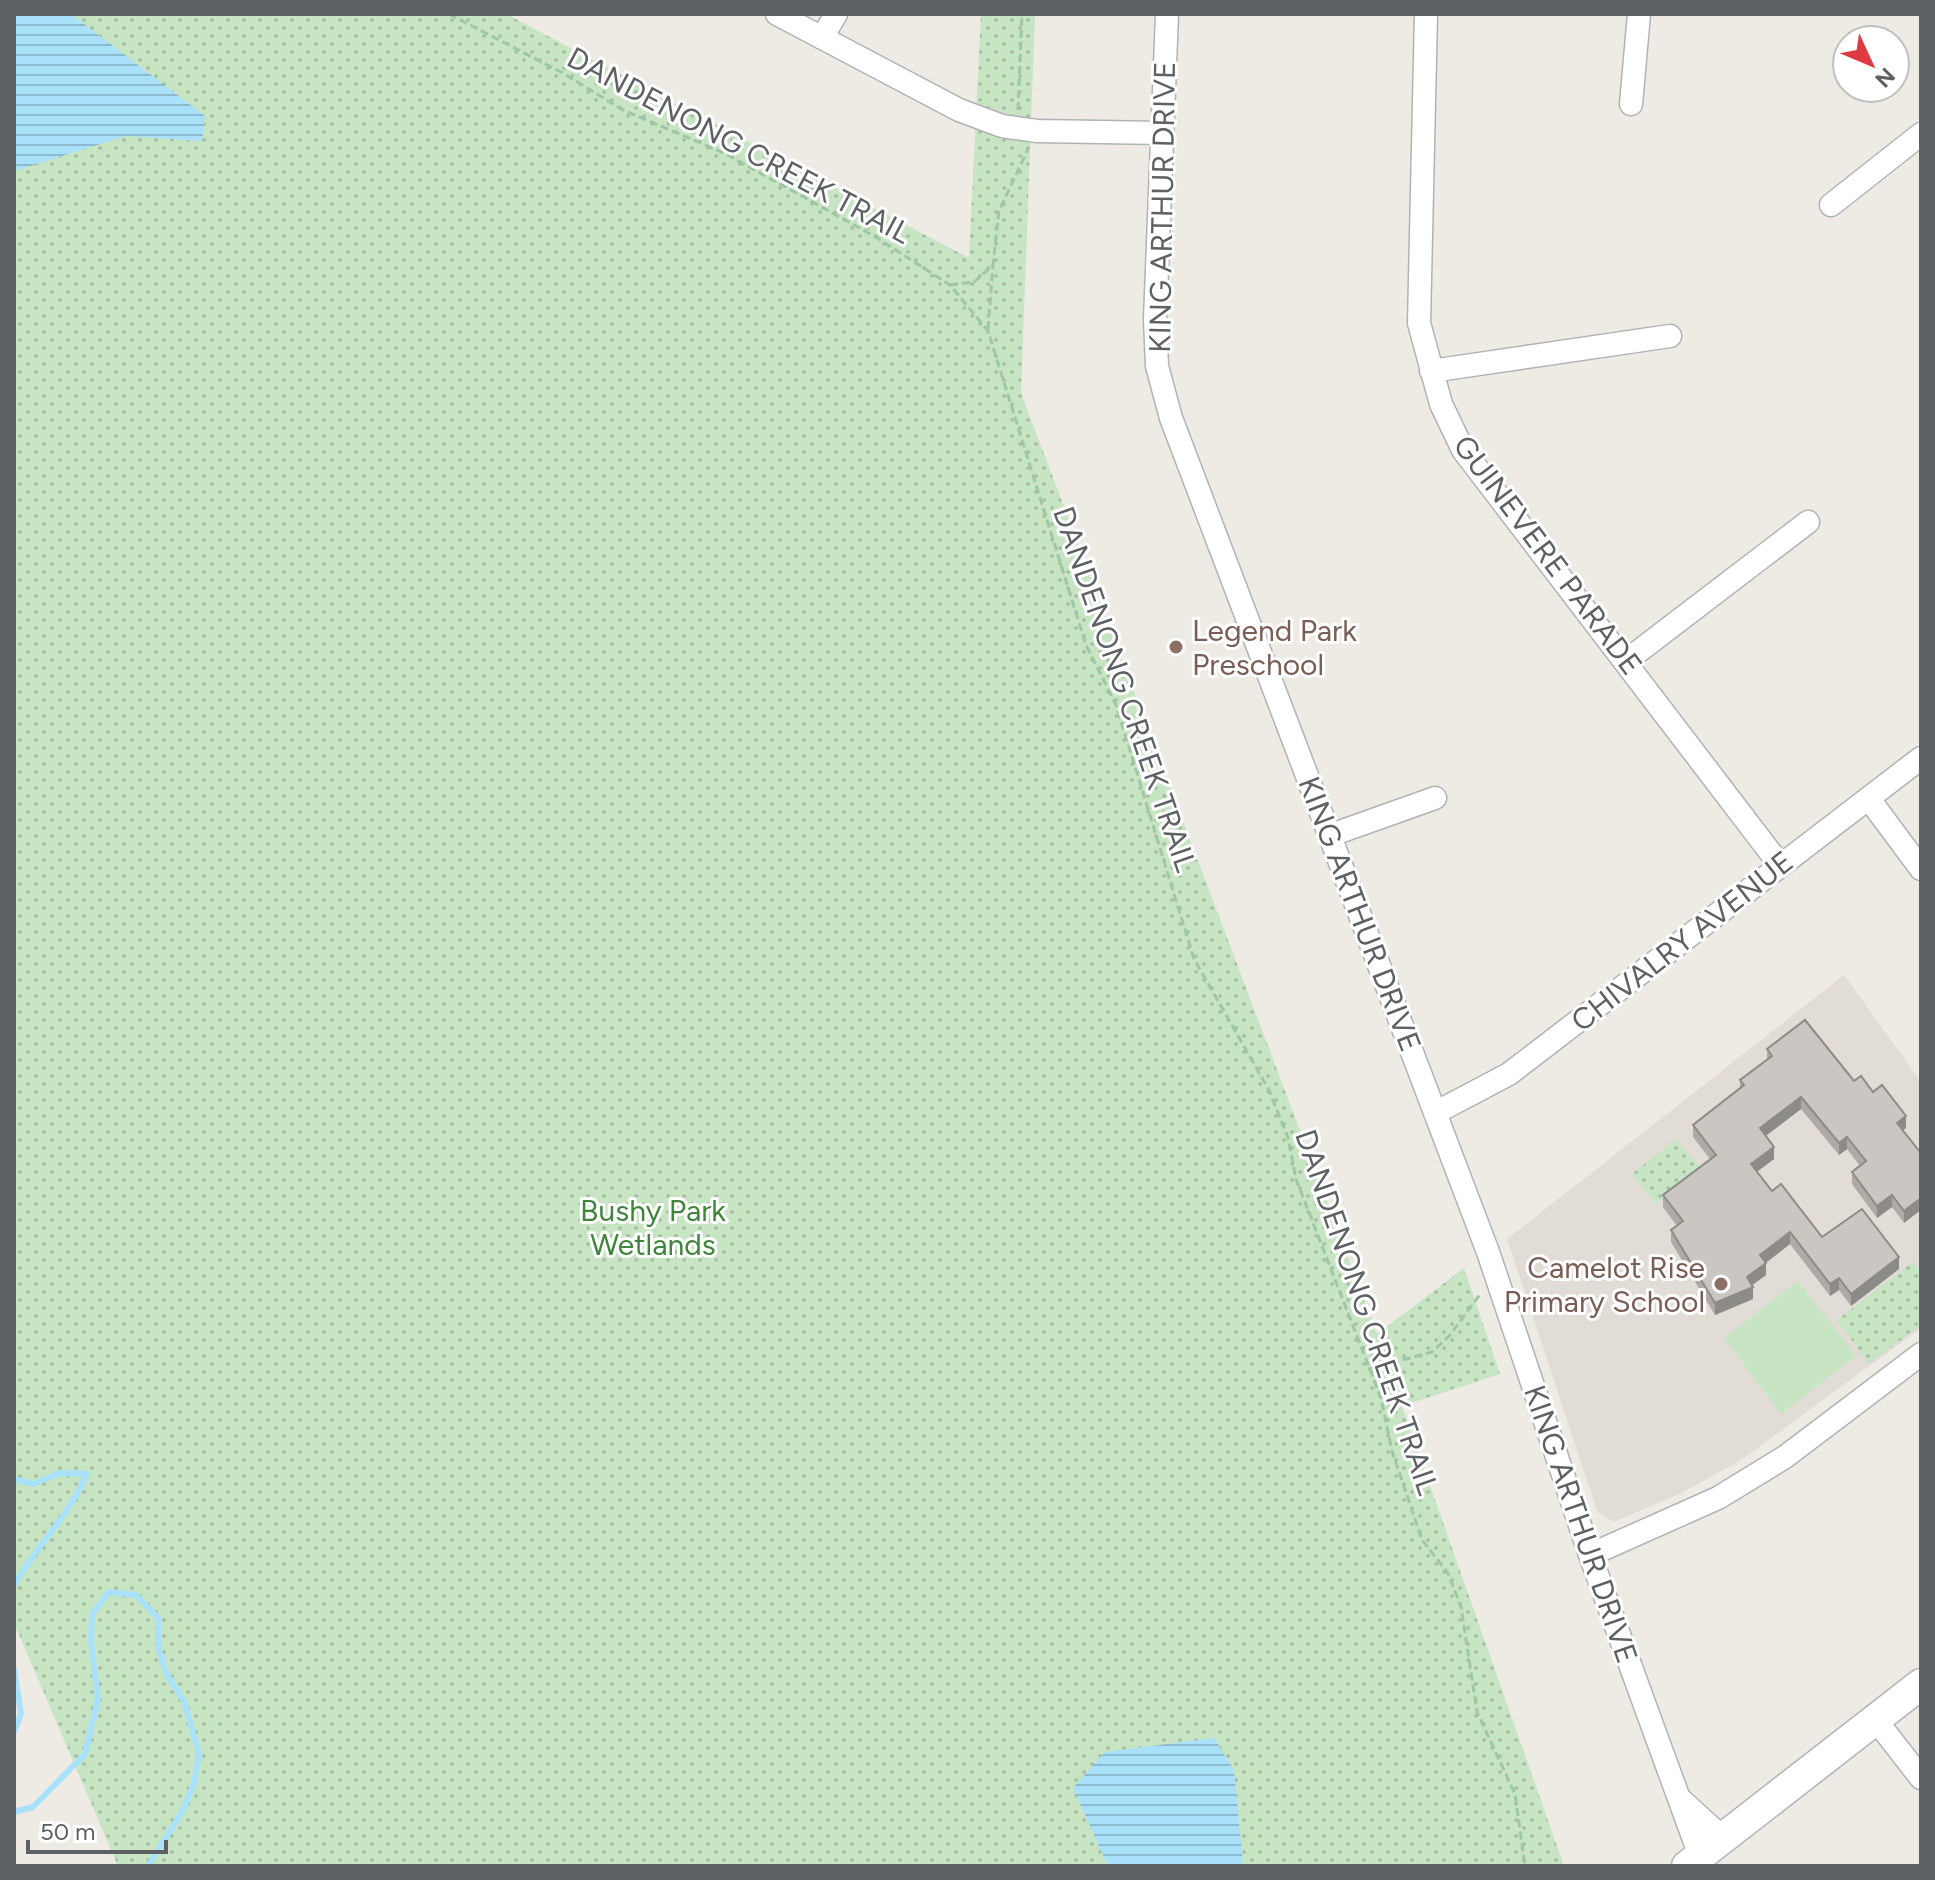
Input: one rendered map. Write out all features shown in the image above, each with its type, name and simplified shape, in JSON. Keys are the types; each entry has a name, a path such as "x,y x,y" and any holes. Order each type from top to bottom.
{"main road":[{"path":"1703,1853 1921,1684"}],"street":[{"path":"777,14 959,110 1027,130 1163,133"},
{"path":"822,38 836,14"},
{"name":"KING ARTHUR DRIVE","path":"1167,14 1155,319 1157,366 1171,418 1499,1285 1590,1555 1677,1796 1703,1853"},
{"name":"GUINEVERE PARADE","path":"1426,14 1419,323 1441,404 1463,450 1780,865"},
{"path":"1631,104 1639,14"},
{"path":"1831,205 1921,134"},
{"path":"1431,371 1670,336"},
{"path":"1626,661 1808,522"},
{"name":"CHIVALRY AVENUE","path":"1435,1113 1509,1074 1921,758"},
{"path":"1331,835 1435,798"},
{"path":"1869,799 1921,869"},
{"path":"1590,1555 1718,1498 1785,1457 1921,1354"},
{"path":"1875,1719 1921,1778"}],"path":[{"name":"DANDENONG CREEK TRAIL","path":"449,14 561,72 623,110 724,153 874,236 950,285 988,331 1086,645 1116,705 1194,959 1269,1090 1288,1138 1296,1179 1381,1398 1392,1451 1422,1540 1448,1573 1461,1607 1477,1712 1515,1794 1525,1866"},
{"path":"988,331 999,211 1027,130 1022,14"},
{"path":"950,285 974,282 993,265"},
{"path":"1368,1369 1432,1352 1450,1335 1479,1294 1499,1285"}],"shaded area":[{"name":"Camelot Rise Primary School","path":"1844,975 1921,1082 1921,1328 1740,1461 1679,1494 1613,1522 1598,1513 1507,1239"}],"green space":[{"name":"Bushy Park Wetlands","path":"14,14 506,14 969,258 981,14 1035,14 1021,393 1377,1334 1464,1268 1500,1374 1402,1406 1564,1866 118,1866 14,1623"},
{"path":"1676,1139 1700,1168 1656,1204 1632,1174"},
{"path":"1913,1262 1921,1272 1921,1325 1869,1364 1837,1320"},
{"path":"1798,1281 1856,1356 1781,1414 1724,1338"}],"water":[{"path":"14,14 71,14 205,116 202,141 126,136 14,171"},
{"path":"1214,1738 1234,1770 1243,1866 1108,1866 1073,1788 1105,1752"}],"building":[{"path":"1805,1020 1854,1081 1861,1076 1873,1092 1882,1085 1906,1116 1897,1123 1921,1151 1921,1198 1904,1211 1892,1195 1877,1206 1852,1172 1866,1161 1847,1137 1839,1143 1801,1097 1760,1128 1774,1147 1751,1164 1772,1191 1781,1184 1822,1237 1862,1209 1899,1257 1851,1294 1839,1278 1830,1284 1790,1232 1760,1255 1766,1263 1747,1277 1753,1287 1715,1303 1671,1230 1683,1221 1663,1195 1716,1155 1693,1125 1744,1085 1740,1080 1772,1056 1767,1049"}],"waterway":[{"path":"14,1479 33,1484 60,1473 87,1474 71,1503 14,1585"},
{"path":"14,1812 33,1807 85,1754 98,1699 91,1642 92,1614 109,1592 136,1595 158,1618 158,1646 166,1673 184,1701 199,1754 194,1783 183,1810 148,1866"},
{"path":"14,1669 21,1714 14,1732"}],"place":[{"name":"Legend Park Preschool","path":"1176,647"},
{"name":"Camelot Rise Primary School","path":"1721,1284"}]}
